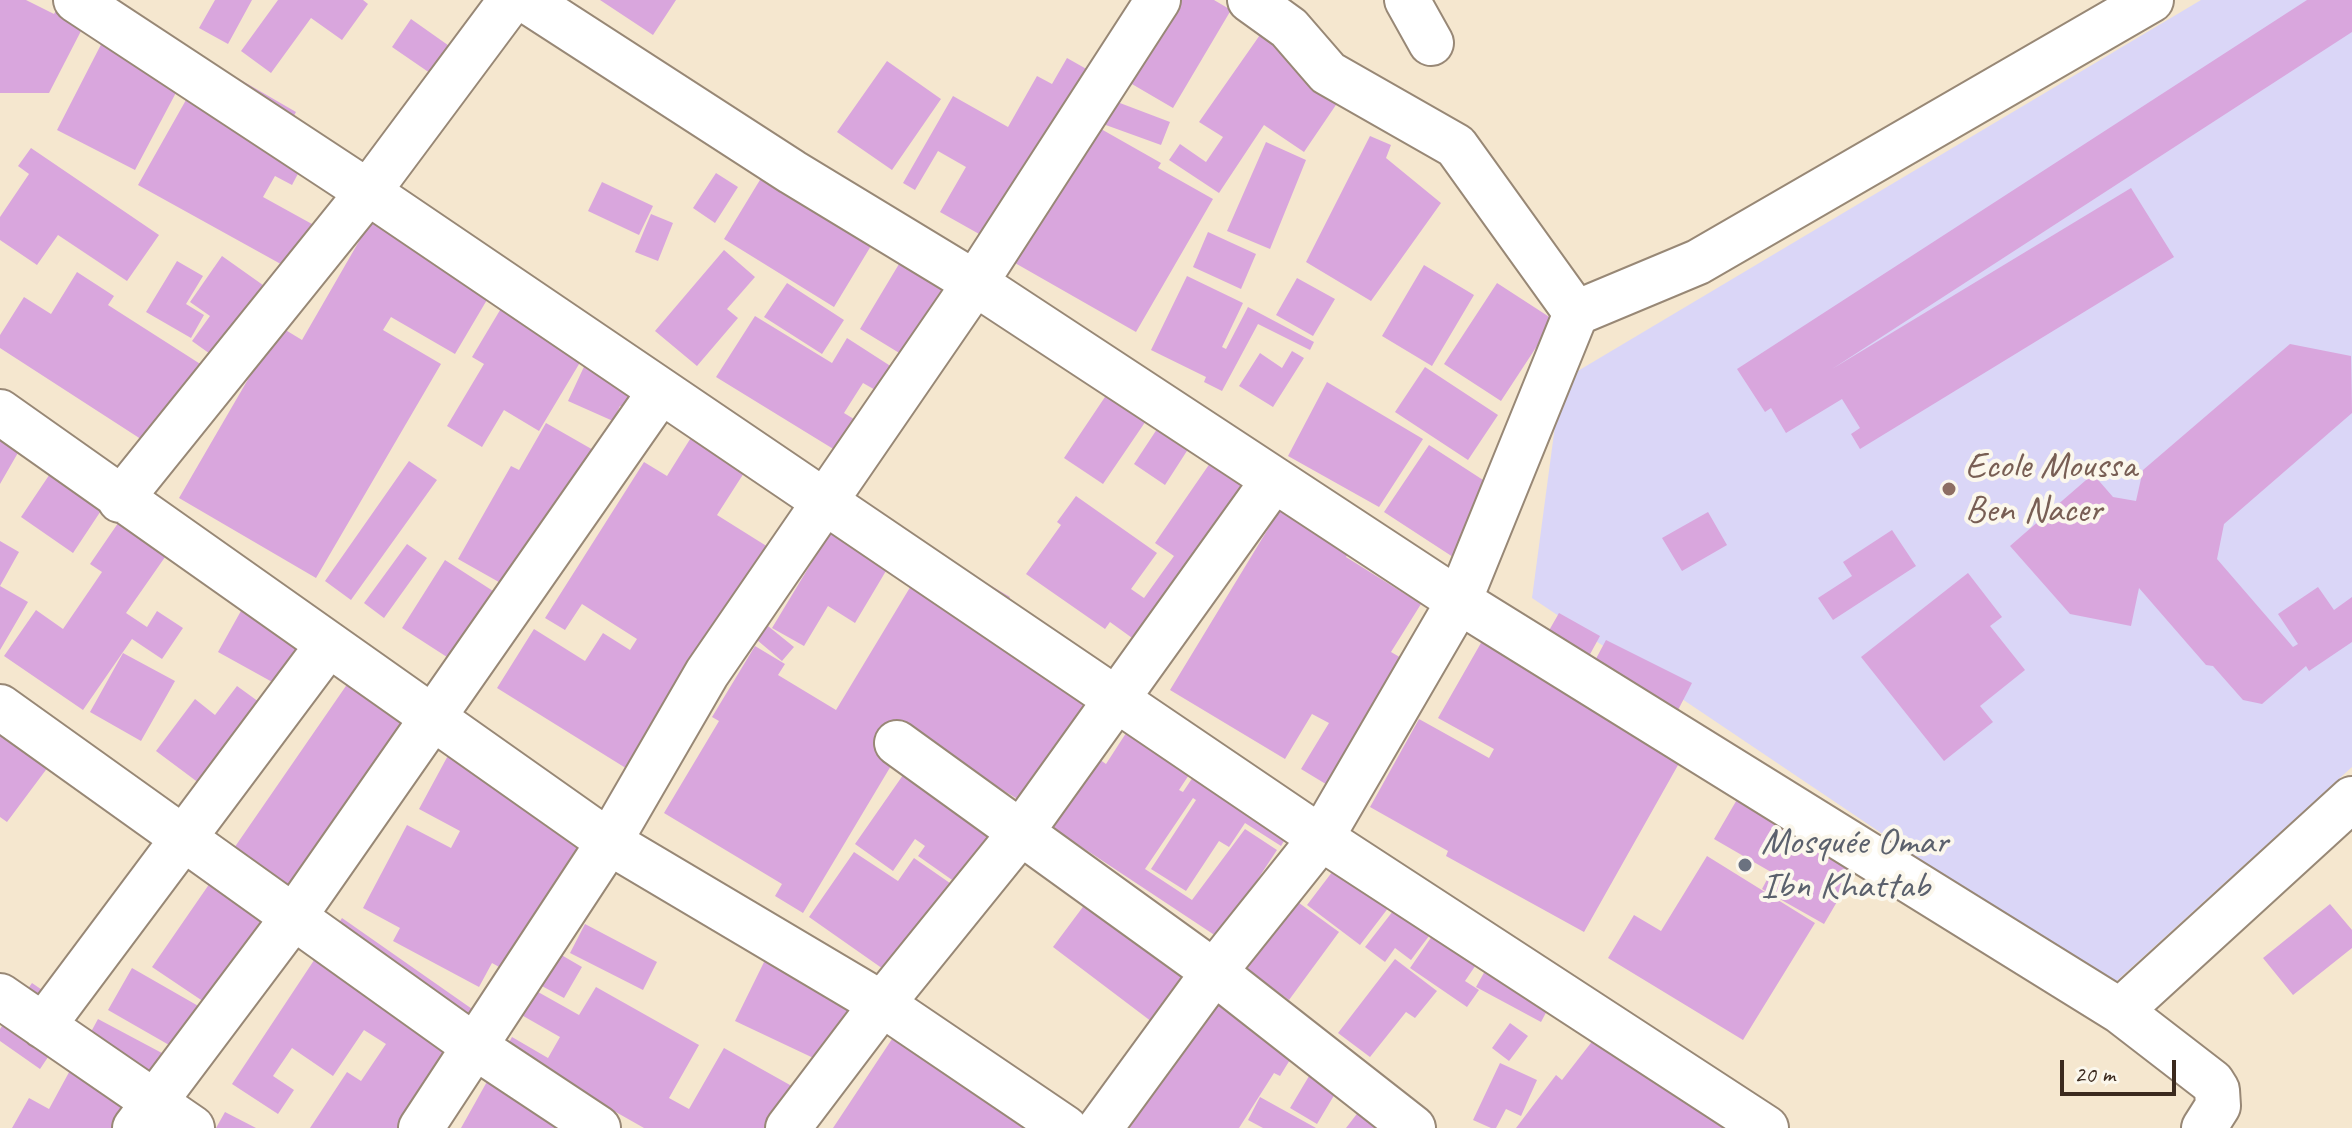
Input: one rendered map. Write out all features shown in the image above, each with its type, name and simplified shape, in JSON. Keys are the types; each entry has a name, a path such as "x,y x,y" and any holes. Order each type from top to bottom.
{"street":[{"path":"76,0 368,192 1321,838 1766,1128"},
{"path":"120,500 368,192 511,0"},
{"path":"526,0 792,172 975,283 1459,601 2120,1011 2212,1082 2217,1090 2218,1106 2204,1128"},
{"path":"421,1128 609,842 707,673 975,283 1158,0"},
{"path":"1250,0 1289,28 1328,73 1456,146 1576,313"},
{"path":"1407,0 1431,43"},
{"path":"1100,1128 1214,972 1321,838 1459,601 1576,313 1698,262 2151,0"},
{"path":"144,1115 295,915 435,720 660,392"},
{"path":"0,412 120,500 609,842 882,1004 1065,1128"},
{"path":"788,1128 882,1004 1022,831 1273,481"},
{"path":"43,1026 328,645"},
{"path":"0,707 184,840 295,915 474,1046 598,1128"},
{"path":"897,743 1214,972 1413,1128"},
{"path":"2120,1011 2352,799"},
{"path":"0,996 43,1026 144,1115 192,1128"}],"shaded area":[{"name":"Ecole Moussa Ben Nacer","path":"2201,0 2352,0 2352,767 2110,987 1532,598 1561,381"}],"building":[{"path":"0,0 26,0 54,14 62,0 97,0 49,93 0,93"},
{"path":"215,0 252,0 228,44 199,28"},
{"path":"278,0 363,0 368,4 342,40 311,18 271,73 241,51"},
{"path":"600,0 676,0 653,35"},
{"path":"1172,0 1214,0 1231,10 1173,108 1125,80"},
{"path":"2307,0 2352,0 2352,32 1832,369 2131,188 2174,257 1860,449 1851,434 1860,428 1842,399 1786,433 1771,408 1765,412 1737,369"},
{"path":"411,19 462,55 443,82 392,47"},
{"path":"109,29 188,70 135,170 57,130"},
{"path":"1262,32 1342,96 1304,152 1264,125 1219,193 1169,160 1180,144 1206,162 1223,137 1199,122"},
{"path":"1067,58 1097,75 988,239 940,212 966,167 938,151 915,190 903,183 953,96 1008,127 1037,76 1052,84"},
{"path":"208,61 296,112 282,138 309,153 292,185 275,176 263,197 321,229 297,273 138,185"},
{"path":"887,61 941,99 892,170 837,132"},
{"path":"1112,100 1170,122 1161,145 1103,124"},
{"path":"1094,125 1161,163 1158,168 1213,199 1136,332 1015,263"},
{"path":"1370,136 1391,145 1386,158 1441,203 1371,301 1306,262"},
{"path":"1266,142 1306,160 1270,249 1227,231"},
{"path":"31,148 159,235 127,281 58,235 37,265 0,240 0,217 29,174 18,166"},
{"path":"766,170 880,231 834,307 724,239"},
{"path":"716,173 738,187 715,223 693,208"},
{"path":"602,182 653,206 639,235 588,211"},
{"path":"384,198 504,271 455,354 391,317 383,330 441,364 316,578 179,498 279,326 302,340"},
{"path":"651,214 673,223 658,261 635,252"},
{"path":"1208,232 1256,254 1241,289 1193,267"},
{"path":"724,250 755,277 727,309 738,318 697,366 655,331"},
{"path":"905,254 959,287 914,362 860,329"},
{"path":"222,256 277,295 227,366 192,341 210,316 190,302"},
{"path":"177,261 203,276 186,304 204,315 191,338 146,312"},
{"path":"1424,265 1474,295 1432,366 1382,336"},
{"path":"77,272 114,296 108,305 216,374 164,454 0,348 0,335 24,297 51,314"},
{"path":"1187,276 1243,303 1222,347 1226,349 1248,307 1314,342 1310,350 1258,324 1222,391 1204,382 1206,377 1151,350"},
{"path":"1297,278 1335,299 1313,336 1276,315"},
{"path":"787,283 844,320 822,354 764,317"},
{"path":"1497,283 1554,320 1501,401 1444,364"},
{"path":"515,285 597,334 539,431 504,410 482,447 447,426 484,364 472,357"},
{"path":"755,316 832,363 847,338 892,367 877,391 863,383 844,413 867,427 848,458 716,377"},
{"path":"2290,344 2351,356 2352,413 2224,524 2217,559 2293,647 2298,644 2278,614 2318,587 2334,610 2352,597 2352,642 2309,671 2306,666 2262,704 2243,700 2213,666 2206,665 2139,588 2131,626 2070,614 2010,546 2093,474 2113,497 2136,501 2143,470"},
{"path":"1292,351 1304,358 1273,407 1239,386 1260,353 1282,368"},
{"path":"589,356 657,386 643,416 620,406 613,421 568,401"},
{"path":"1425,367 1498,415 1468,460 1395,412"},
{"path":"1327,382 1423,439 1379,507 1288,456"},
{"path":"1113,385 1152,412 1103,484 1064,458"},
{"path":"0,395 38,418 0,484"},
{"path":"1163,420 1194,440 1165,485 1134,464"},
{"path":"546,423 609,459 529,599 458,559 511,466 519,470"},
{"path":"697,428 751,462 717,515 792,562 645,780 497,688 534,629 585,661 603,633 630,650 637,639 582,604 565,630 545,618 644,462 667,476"},
{"path":"1429,445 1497,489 1453,557 1384,512"},
{"path":"68,447 120,482 73,553 21,517"},
{"path":"1217,453 1260,483 1146,648 1110,622 1105,629 1026,574 1061,525 1057,522 1076,496 1157,553 1131,589 1144,598 1174,556 1155,543"},
{"path":"409,461 437,480 351,600 325,581"},
{"path":"138,494 186,527 126,613 147,627 157,611 183,628 162,659 132,639 83,710 4,656 36,610 63,629 102,572 90,564"},
{"path":"1285,501 1355,542 1346,557 1421,604 1391,652 1410,663 1334,789 1301,769 1329,723 1312,714 1285,759 1170,690"},
{"path":"844,509 902,544 855,623 828,606 804,646 772,628"},
{"path":"1708,512 1727,545 1682,571 1662,538"},
{"path":"1892,530 1916,566 1833,620 1818,598 1852,576 1843,562"},
{"path":"0,541 19,552 0,586"},
{"path":"407,544 427,558 384,618 364,603"},
{"path":"932,551 1010,597 1006,605 1117,671 1034,809 910,734 803,913 775,896 782,884 664,813 719,721 712,717 755,646 785,664 778,675 836,710"},
{"path":"445,560 507,600 464,668 402,628"},
{"path":"1968,573 2002,617 1990,626 2025,670 1980,706 1993,722 1944,761 1861,657"},
{"path":"256,584 348,639 312,704 218,652"},
{"path":"0,586 28,602 0,650"},
{"path":"1559,613 1600,636 1577,678 1691,742 1584,932 1446,856 1448,851 1370,807 1419,719 1489,758 1494,749 1438,718 1497,615 1543,641"},
{"path":"768,626 794,647 782,661 757,640"},
{"path":"1606,640 1692,683 1677,712 1591,668"},
{"path":"123,653 175,681 141,741 90,712"},
{"path":"368,654 448,707 222,1014 152,967"},
{"path":"237,686 288,723 227,804 156,751 195,699 215,715"},
{"path":"1141,710 1204,752 1179,790 1183,792 1209,753 1287,836 1281,846 1245,823 1229,847 1219,841 1186,891 1151,869 1196,800 1193,798 1145,869 1192,900 1245,829 1277,850 1219,938 1050,826 1096,757 1106,764"},
{"path":"0,714 57,755 7,822 0,817"},
{"path":"451,750 605,832 508,972 492,963 479,987 393,941 400,928 363,908 407,825 451,848 460,831 419,809"},
{"path":"917,755 1018,814 965,889 918,856 925,846 915,839 893,871 855,844"},
{"path":"1749,779 1855,871 1824,924 1762,889 1771,872 1714,839"},
{"path":"854,852 898,881 914,858 957,888 896,978 809,917"},
{"path":"1707,856 1815,923 1743,1040 1608,958 1634,915 1661,931"},
{"path":"1342,859 1395,899 1360,945 1307,905"},
{"path":"1094,892 1206,976 1164,1031 1053,947"},
{"path":"1295,900 1339,932 1289,1000 1245,968"},
{"path":"1400,902 1435,928 1411,960 1395,948 1385,962 1365,947"},
{"path":"2330,904 2352,930 2352,948 2293,995 2263,958"},
{"path":"342,918 495,1025 427,1128 310,1128 347,1072 361,1081 386,1044 364,1030 333,1076 292,1048 273,1076 294,1090 278,1114 232,1084"},
{"path":"585,924 657,962 643,990 570,953"},
{"path":"1439,926 1482,956 1465,981 1479,990 1467,1007 1410,968"},
{"path":"1500,944 1564,979 1541,1022 1476,987"},
{"path":"558,953 582,967 564,998 540,985"},
{"path":"766,958 854,1000 824,1063 735,1021"},
{"path":"1395,959 1437,991 1415,1018 1406,1012 1370,1057 1338,1033"},
{"path":"132,968 221,1019 197,1061 108,1010"},
{"path":"1228,978 1309,1029 1280,1076 1274,1073 1239,1128 1125,1128 1159,1076 1164,1079"},
{"path":"32,983 77,1014 40,1069 0,1041 0,1029"},
{"path":"596,987 699,1045 669,1098 689,1109 724,1048 806,1094 787,1128 644,1128 584,1094 564,1128 461,1128 512,1037 548,1058 560,1037 518,1013 531,988 579,1015"},
{"path":"98,1019 175,1060 138,1128 12,1128 29,1098 49,1109"},
{"path":"1608,1021 1768,1128 1516,1128 1556,1075 1562,1080"},
{"path":"1510,1023 1528,1036 1509,1061 1492,1048"},
{"path":"892,1039 1020,1123 1044,1128 833,1128"},
{"path":"1321,1056 1348,1072 1317,1124 1290,1108"},
{"path":"1500,1063 1537,1080 1521,1116 1506,1109 1496,1128 1491,1128 1473,1120"},
{"path":"1260,1097 1316,1128 1263,1128 1248,1120"},
{"path":"1363,1106 1390,1128 1346,1128"},
{"path":"225,1112 256,1128 216,1128"}],"place":[{"name":"Ecole Moussa Ben Nacer","path":"1949,489"},
{"name":"Mosquée Omar Ibn Khattab","path":"1745,865"}]}
